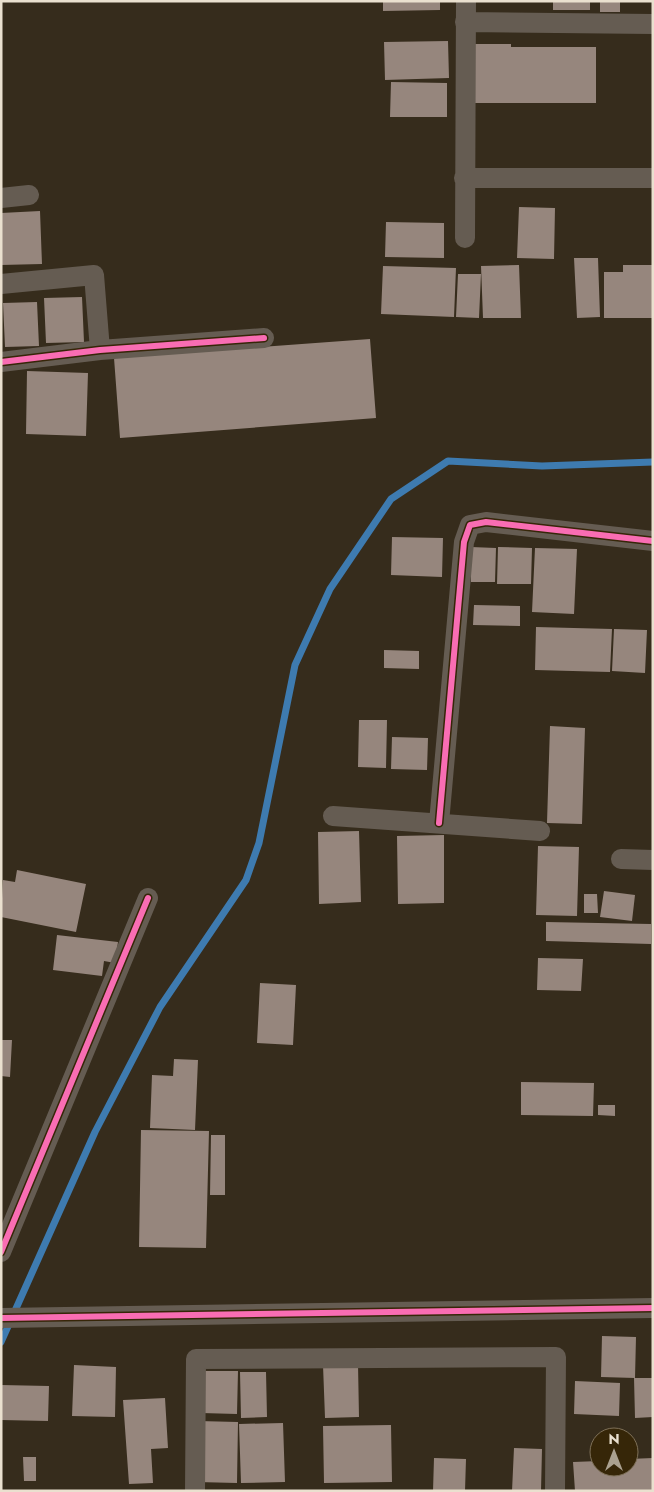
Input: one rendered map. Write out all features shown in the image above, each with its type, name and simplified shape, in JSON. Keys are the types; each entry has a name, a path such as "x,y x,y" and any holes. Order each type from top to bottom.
{"street":[{"path":"465,238 466,1"},
{"path":"465,22 653,24"},
{"path":"464,178 653,178"},
{"path":"1,198 29,195"},
{"path":"1,284 94,275 100,350"},
{"path":"1,362 100,350 264,338"},
{"path":"439,823 464,542 470,525 486,522 653,542"},
{"path":"332,816 540,832"},
{"path":"621,859 653,860"},
{"path":"1,1252 148,898"},
{"path":"1,1318 653,1308"},
{"path":"195,1491 196,1359 556,1357 554,1491"}],"building":[{"path":"383,1 440,1 440,10 383,11"},
{"path":"553,1 590,1 590,10 553,10"},
{"path":"600,1 620,1 620,12 600,12"},
{"path":"448,41 449,78 385,80 384,42"},
{"path":"475,44 511,44 511,47 596,47 596,103 475,103"},
{"path":"391,82 447,83 447,117 390,117"},
{"path":"519,207 555,208 554,259 517,258"},
{"path":"40,211 42,264 1,265 1,213"},
{"path":"386,222 444,223 444,258 385,257"},
{"path":"574,258 598,258 600,317 577,318"},
{"path":"519,265 521,318 483,318 481,266"},
{"path":"623,265 653,265 653,318 604,318 604,272 623,272"},
{"path":"383,266 456,268 454,317 381,314"},
{"path":"458,274 481,274 479,318 456,317"},
{"path":"82,297 84,342 46,343 44,298"},
{"path":"37,302 39,346 5,347 3,303"},
{"path":"370,339 376,418 120,438 114,358"},
{"path":"27,371 88,373 86,436 26,434"},
{"path":"392,537 443,538 442,577 391,575"},
{"path":"471,547 496,548 495,582 471,582"},
{"path":"498,547 532,548 531,584 497,584"},
{"path":"535,548 577,549 574,614 532,612"},
{"path":"474,605 520,606 520,626 473,625"},
{"path":"536,627 612,629 610,672 535,670"},
{"path":"614,629 647,630 645,673 612,671"},
{"path":"384,650 419,651 419,669 384,668"},
{"path":"359,720 387,720 386,768 358,767"},
{"path":"550,726 585,728 582,824 547,823"},
{"path":"392,737 428,738 427,770 391,769"},
{"path":"359,831 361,902 319,904 318,832"},
{"path":"444,835 444,903 398,904 397,836"},
{"path":"538,846 579,847 577,916 536,915"},
{"path":"17,870 86,884 76,932 1,917 3,880 15,882"},
{"path":"604,891 635,895 632,921 600,917"},
{"path":"584,894 597,894 598,913 584,913"},
{"path":"546,922 651,924 651,944 546,941"},
{"path":"57,935 118,942 115,963 104,961 102,976 53,970"},
{"path":"538,958 583,959 581,991 537,990"},
{"path":"260,983 296,985 293,1045 257,1043"},
{"path":"1,1040 12,1040 10,1077 1,1076"},
{"path":"174,1059 198,1060 195,1130 150,1128 152,1075 173,1076"},
{"path":"521,1082 594,1083 593,1116 521,1115"},
{"path":"598,1105 615,1105 615,1116 598,1115"},
{"path":"141,1130 209,1131 206,1248 139,1247"},
{"path":"211,1135 225,1135 225,1195 210,1195"},
{"path":"602,1336 636,1337 635,1378 601,1377"},
{"path":"358,1364 359,1417 325,1418 323,1365"},
{"path":"74,1365 116,1367 115,1417 72,1416"},
{"path":"201,1371 238,1371 237,1414 201,1413"},
{"path":"240,1372 266,1372 267,1417 241,1418"},
{"path":"634,1378 653,1378 653,1417 635,1418"},
{"path":"575,1381 620,1383 619,1416 574,1414"},
{"path":"1,1385 49,1386 48,1421 1,1420"},
{"path":"165,1398 168,1448 151,1449 153,1483 129,1484 123,1400"},
{"path":"198,1421 238,1422 237,1483 197,1482"},
{"path":"283,1423 285,1482 241,1483 239,1424"},
{"path":"391,1425 392,1482 324,1483 323,1426"},
{"path":"514,1448 542,1449 541,1491 512,1491"},
{"path":"23,1457 36,1457 36,1481 24,1481"},
{"path":"434,1458 466,1459 465,1491 433,1491"},
{"path":"653,1458 653,1491 575,1491 573,1462 589,1461 589,1477 639,1477 639,1459"}],"waterway":[{"path":"1,1342 95,1132 160,1007 246,880 259,843 295,665 330,589 391,499 448,461 542,466 653,462"}],"cycle path":[{"path":"1,362 100,350 264,338"},
{"path":"439,823 464,542 470,525 486,522 653,541"},
{"path":"1,1252 148,898"},
{"path":"1,1318 653,1308"}]}
